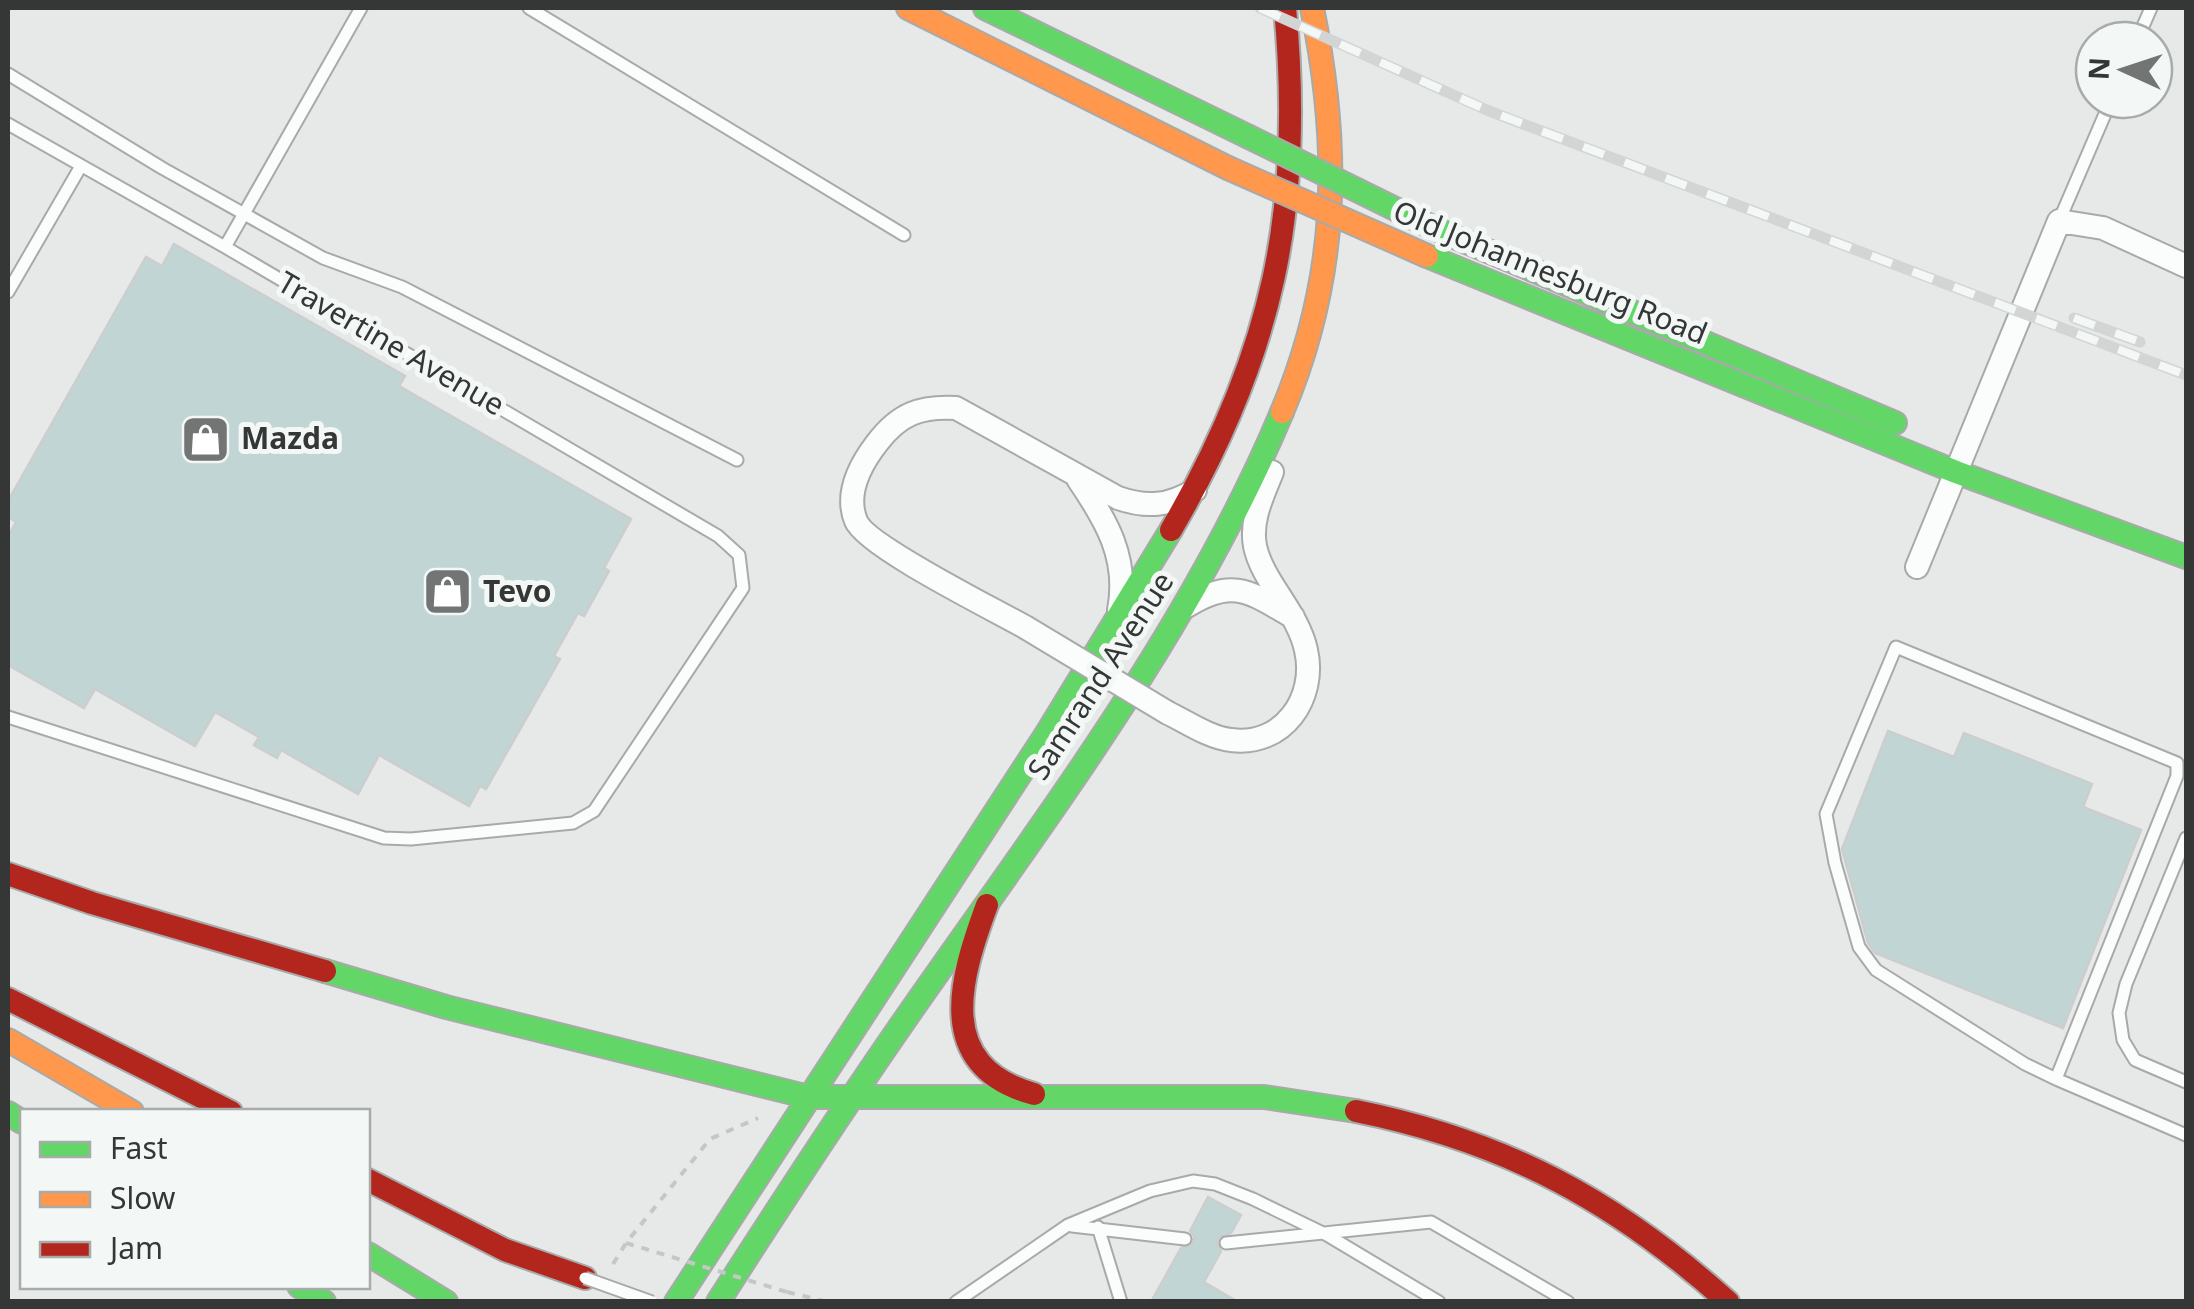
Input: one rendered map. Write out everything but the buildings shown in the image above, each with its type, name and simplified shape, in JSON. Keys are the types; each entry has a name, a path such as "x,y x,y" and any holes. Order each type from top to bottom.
{"main road":[{"name":"Old Johannesburg Road","path":"908,8 1228,168 1427,256 1960,462 2186,538"},
{"name":"Old Johannesburg Road","path":"985,8 1438,230 1960,462 2186,556"},
{"name":"Samrand Avenue","path":"676,1302 1116,626 1198,489 1255,353 1288,214 1294,77 1285,8"},
{"name":"Samrand Avenue","path":"718,1302 849,1099 987,905 1163,643 1260,470 1302,362 1328,250 1333,153 1325,68 1312,8"},
{"path":"8,874 92,903 446,1008 809,1097 1264,1097 1325,1102 1390,1115 1486,1146 1544,1171 1664,1246 1728,1302"},
{"path":"987,905 964,968 959,998 961,1026 971,1052 991,1074 1017,1090 1058,1099"},
{"path":"8,999 225,1109"},
{"path":"8,1040 127,1109"},
{"path":"370,1181 505,1250 596,1275"},
{"path":"370,1255 446,1302"}],"street":[{"path":"1917,567 2059,221 2102,228 2186,266"},
{"path":"1198,489 1176,502 1142,506 1118,498 956,408 936,407 916,410 892,426 864,460 851,495 857,524 881,546 1168,713 1226,740 1252,742 1272,735 1290,720 1302,702 1308,678 1306,649 1258,555 1254,524 1282,450 1302,362"},
{"path":"1073,472 1107,520 1118,552 1121,586 1116,626"},
{"path":"1182,610 1210,591 1236,588 1293,617"}],"lane":[{"path":"225,246 361,8"},
{"path":"529,8 904,235"},
{"path":"8,74 323,258 402,287 737,460"},
{"path":"2059,221 2102,120"},
{"name":"Travertine Avenue","path":"8,124 225,246 718,536 739,555 743,588 594,812 573,823 411,839 384,838 8,717"},
{"path":"8,292 81,166"},
{"path":"2056,1079 2177,776 2177,763 1896,647 1826,814 1859,947 1876,970 2025,1064 2056,1079 2186,1136"},
{"path":"2186,838 2126,984 2119,1013 2124,1040 2135,1060 2186,1082"},
{"path":"956,1302 1068,1225 1150,1192 1194,1181 1215,1184 1254,1199 1327,1235 1439,1302"},
{"path":"1226,1242 1431,1222 1568,1302"},
{"path":"1068,1225 1186,1239"},
{"path":"1098,1227 1120,1302"},
{"path":"596,1275 652,1302"}],"path":[{"path":"596,1275 710,1139 760,1118"},
{"path":"626,1243 828,1302"}],"railway":[{"path":"1260,8 1489,111 2186,375"},
{"path":"2074,318 2140,342"}],"traffic: fast":[{"path":"985,8 1247,136"},
{"path":"1247,136 1438,230"},
{"path":"1438,230 1895,423"},
{"path":"1427,256 1956,472 2186,557"},
{"path":"718,1302 853,1096 1125,702 1210,560 1282,412"},
{"path":"676,1302 1047,733 1171,530"},
{"path":"325,971 446,1007 809,1097 1264,1097 1356,1111"},
{"path":"8,1113 20,1121"},
{"path":"370,1255 446,1302"},
{"path":"304,1289 324,1302"}],"traffic: slow":[{"path":"908,8 1228,168"},
{"path":"1282,412 1315,312 1329,212 1328,112 1312,8"},
{"path":"1228,168 1427,256"},
{"path":"8,1040 127,1109"}],"traffic: jam":[{"path":"1171,530 1235,403 1273,279 1290,150 1285,8"},
{"path":"8,874 92,903 325,971"},
{"path":"987,905 963,989 962,1016 968,1041 980,1063 1002,1081 1034,1094"},
{"path":"8,999 225,1109"},
{"path":"1356,1111 1461,1139 1556,1180 1644,1234 1728,1302"},
{"path":"370,1181 505,1250 585,1278"}],"place":[{"name":"Mazda","path":"206,439"},
{"name":"Tevo","path":"448,592"}]}
